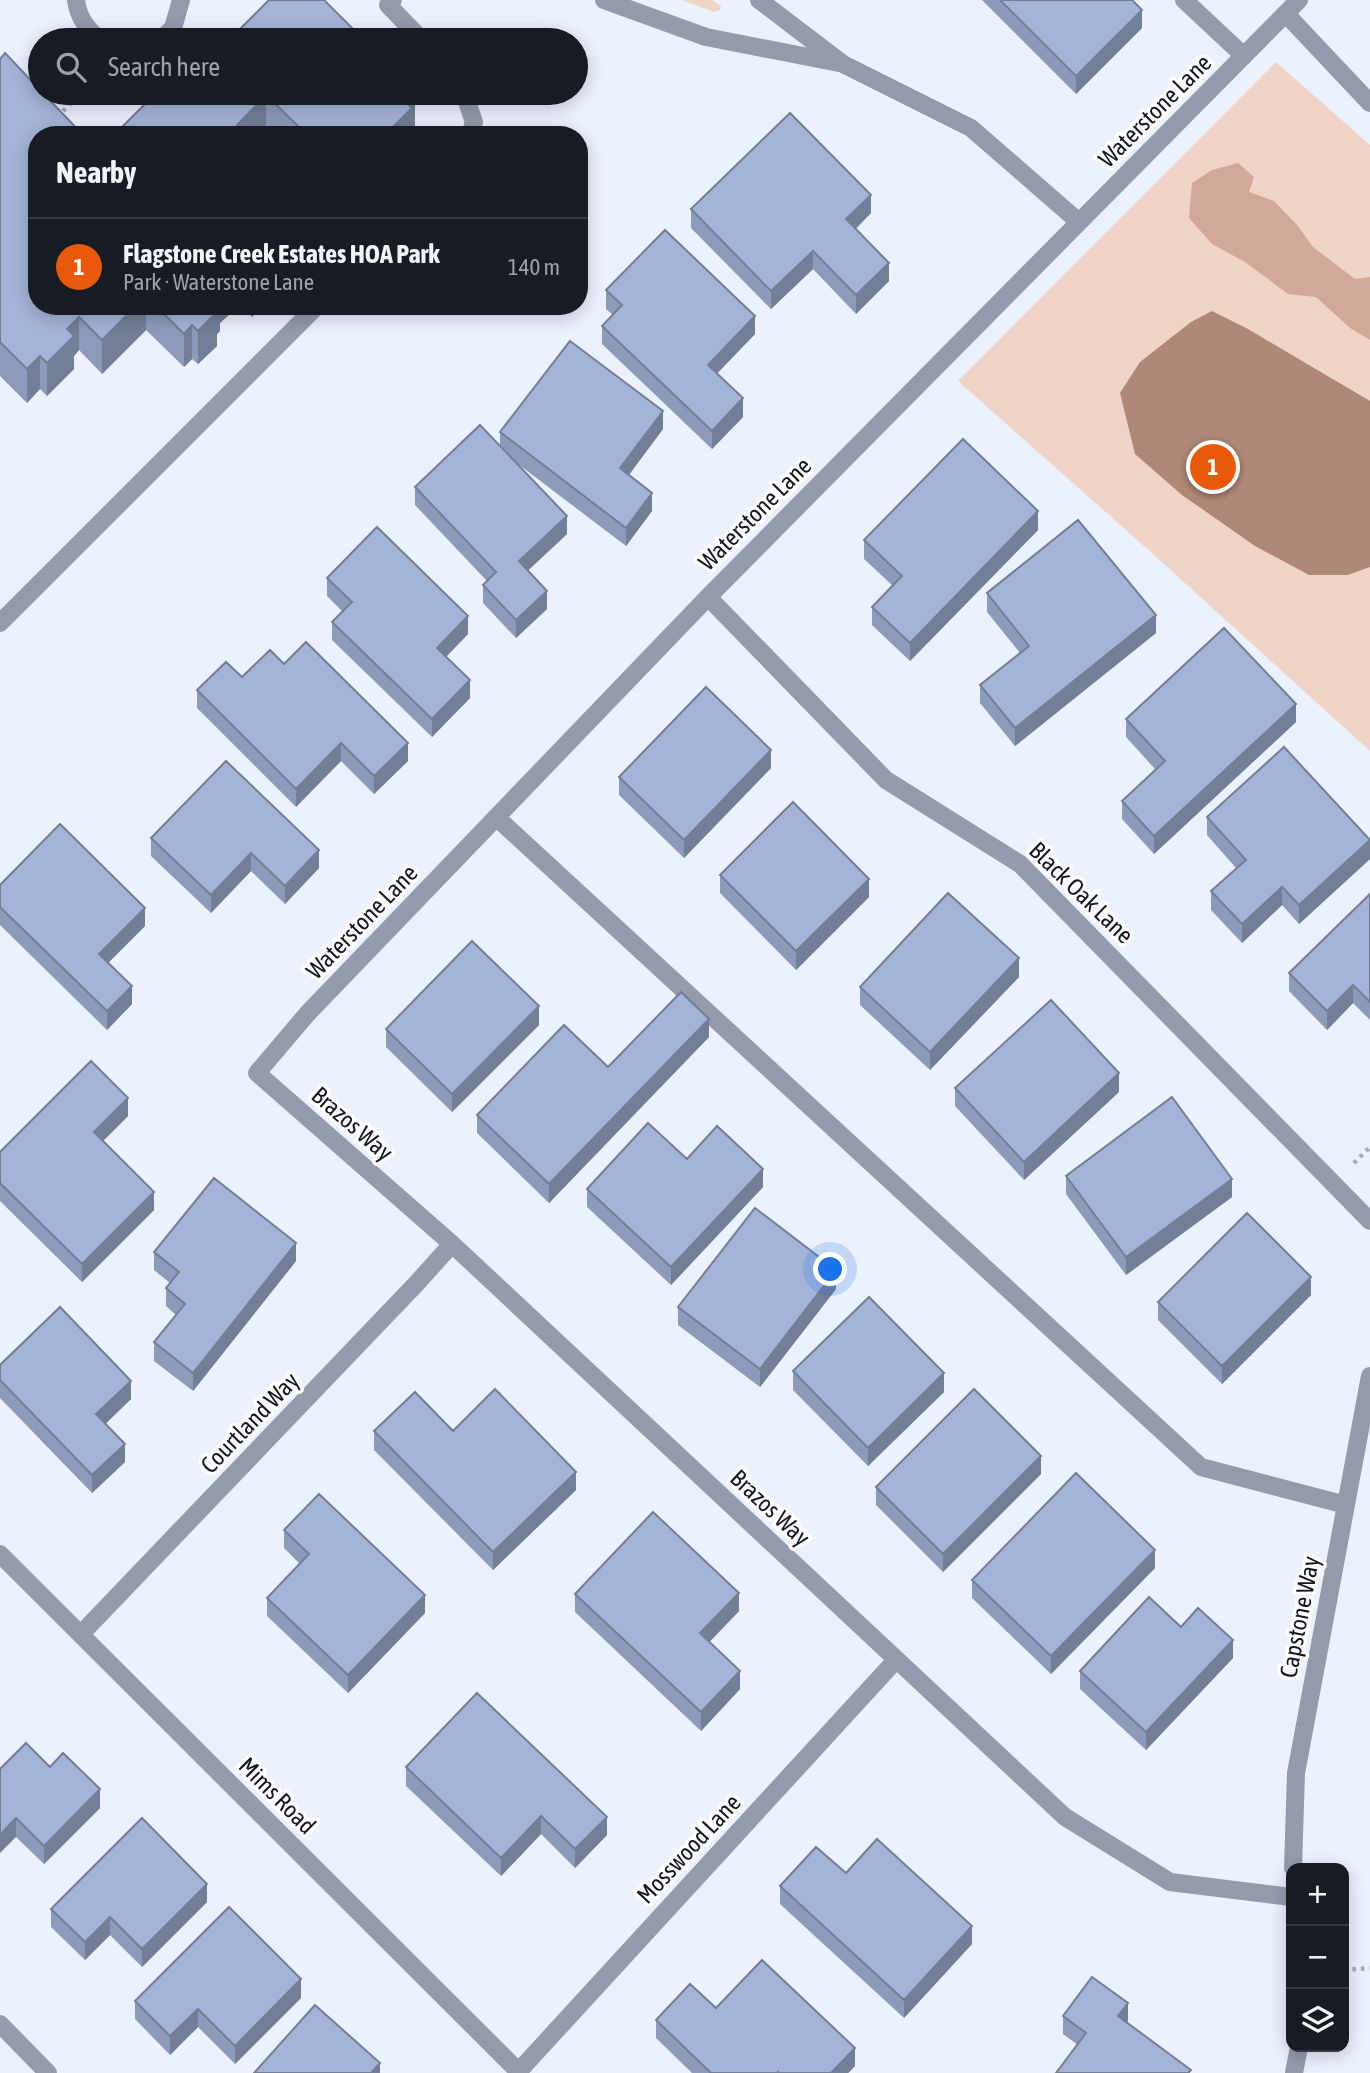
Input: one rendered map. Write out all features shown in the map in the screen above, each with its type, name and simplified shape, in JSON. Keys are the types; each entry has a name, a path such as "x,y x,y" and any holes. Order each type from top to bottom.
{"street":[{"path":"76,0 77,9 88,28"},
{"path":"173,28 181,0"},
{"path":"604,0 706,37 843,64"},
{"path":"1184,0 1244,56"},
{"name":"Waterstone Lane","path":"257,1073 308,1013 708,597 1300,0"},
{"path":"388,2 411,28"},
{"path":"768,2 843,64 971,128 1079,222"},
{"path":"1286,14 1370,103"},
{"path":"468,105 473,126"},
{"path":"0,623 308,315"},
{"name":"Black Oak Lane","path":"708,597 886,780 1020,864 1370,1221"},
{"path":"496,817 1201,1466 1346,1505"},
{"name":"Brazos Way","path":"257,1073 452,1244 1065,1818 1170,1882 1286,1896"},
{"name":"Courtland Way","path":"81,1634 452,1244"},
{"name":"Capstone Way","path":"1293,1863 1296,1773 1370,1376"},
{"name":"Mims Road","path":"0,1553 519,2072"},
{"name":"Mosswood Lane","path":"519,2072 897,1660"},
{"path":"0,2024 48,2073"},
{"path":"1294,2073 1298,2052"}],"path":[{"path":"55,120 69,105"},
{"path":"1349,1970 1370,1968"}],"shaded area":[{"path":"682,0 712,0 721,6 720,10 714,12"},
{"path":"1276,62 1370,145 1370,751 958,381"},
{"path":"1238,163 1254,177 1249,192 1274,201 1313,247 1355,279 1370,277 1370,340 1350,328 1316,297 1288,294 1245,262 1212,244 1189,218 1192,183 1212,170"},
{"path":"1212,311 1248,329 1370,401 1370,567 1348,575 1309,575 1255,546 1182,495 1135,454 1120,393 1140,362 1191,322"}],"building":[{"path":"269,0 324,0 352,28 241,28"},
{"path":"1000,0 1132,0 1142,10 1076,76"},
{"path":"5,53 28,77 28,105 54,105 74,126 28,126 28,315 127,315 102,340 79,317 67,329 74,336 47,363 40,356 27,369 0,342 0,59"},
{"path":"144,105 256,105 238,126 123,126"},
{"path":"276,105 409,105 412,108 394,126 298,126"},
{"path":"790,113 871,195 846,219 889,263 856,295 813,251 771,291 691,209"},
{"path":"665,230 755,316 708,365 743,398 712,431 602,326 622,305 606,290"},
{"path":"165,315 214,315 198,331 192,325 184,334"},
{"path":"570,341 663,411 620,468 652,493 626,528 500,432"},
{"path":"480,425 567,516 519,561 547,591 516,620 483,585 496,572 415,487"},
{"path":"963,439 1038,511 910,643 872,607 902,576 864,540"},
{"path":"1078,520 1156,615 1015,728 980,685 1029,646 987,593"},
{"path":"377,527 468,616 437,648 470,680 432,719 332,622 352,602 327,578"},
{"path":"1224,628 1296,704 1154,836 1122,801 1165,761 1126,719"},
{"path":"306,642 408,743 374,776 341,743 296,789 197,690 226,662 242,677 270,650 284,664"},
{"path":"706,687 771,750 684,840 619,777"},
{"path":"1284,747 1370,840 1299,905 1282,887 1242,924 1211,891 1246,860 1207,817"},
{"path":"226,761 319,850 285,886 251,853 211,895 151,838"},
{"path":"793,802 869,879 796,951 720,875"},
{"path":"60,824 145,908 99,954 132,986 107,1011 0,907 0,885"},
{"path":"948,893 1019,958 930,1052 860,987"},
{"path":"1370,894 1370,1002 1353,985 1327,1011 1289,973"},
{"path":"472,941 539,1006 452,1094 386,1029"},
{"path":"681,992 709,1019 549,1184 477,1115 564,1025 608,1067"},
{"path":"1051,1000 1119,1073 1024,1162 955,1088"},
{"path":"91,1061 128,1098 94,1132 154,1192 82,1264 0,1183 0,1152"},
{"path":"1172,1097 1232,1179 1126,1257 1066,1176"},
{"path":"648,1123 687,1159 717,1126 763,1169 671,1267 587,1189"},
{"path":"214,1178 296,1243 193,1373 154,1342 185,1304 166,1288 179,1272 154,1252"},
{"path":"755,1208 836,1270 760,1369 678,1307"},
{"path":"1247,1213 1311,1277 1222,1366 1158,1302"},
{"path":"869,1297 944,1373 868,1448 793,1371"},
{"path":"60,1307 131,1381 96,1414 125,1444 92,1475 0,1380 0,1365"},
{"path":"495,1389 576,1472 493,1552 374,1431 415,1392 453,1431"},
{"path":"974,1389 1041,1456 943,1554 876,1487"},
{"path":"1076,1473 1155,1550 1051,1656 972,1580"},
{"path":"319,1494 425,1595 348,1675 267,1598 309,1554 284,1530"},
{"path":"653,1512 739,1593 700,1633 740,1671 701,1712 575,1594"},
{"path":"1149,1597 1181,1627 1198,1608 1233,1640 1146,1732 1080,1671"},
{"path":"477,1693 607,1817 575,1849 541,1816 501,1858 406,1767"},
{"path":"26,1743 50,1767 63,1753 100,1789 44,1846 16,1818 0,1835 0,1769"},
{"path":"142,1818 207,1884 142,1949 110,1917 85,1942 51,1909"},
{"path":"877,1839 972,1926 904,2000 780,1886 816,1847 846,1873"},
{"path":"229,1907 301,1979 235,2046 198,2009 170,2036 135,2001"},
{"path":"762,1960 855,2048 831,2073 711,2073 656,2020 690,1984 716,2008"},
{"path":"1092,1977 1128,2003 1118,2016 1191,2070 1188,2073 1056,2073 1086,2033 1063,2016"},
{"path":"315,2005 380,2063 371,2073 254,2073"}],"place":[{"name":"Flagstone Creek Estates HOA Park","path":"1213,467"}]}
